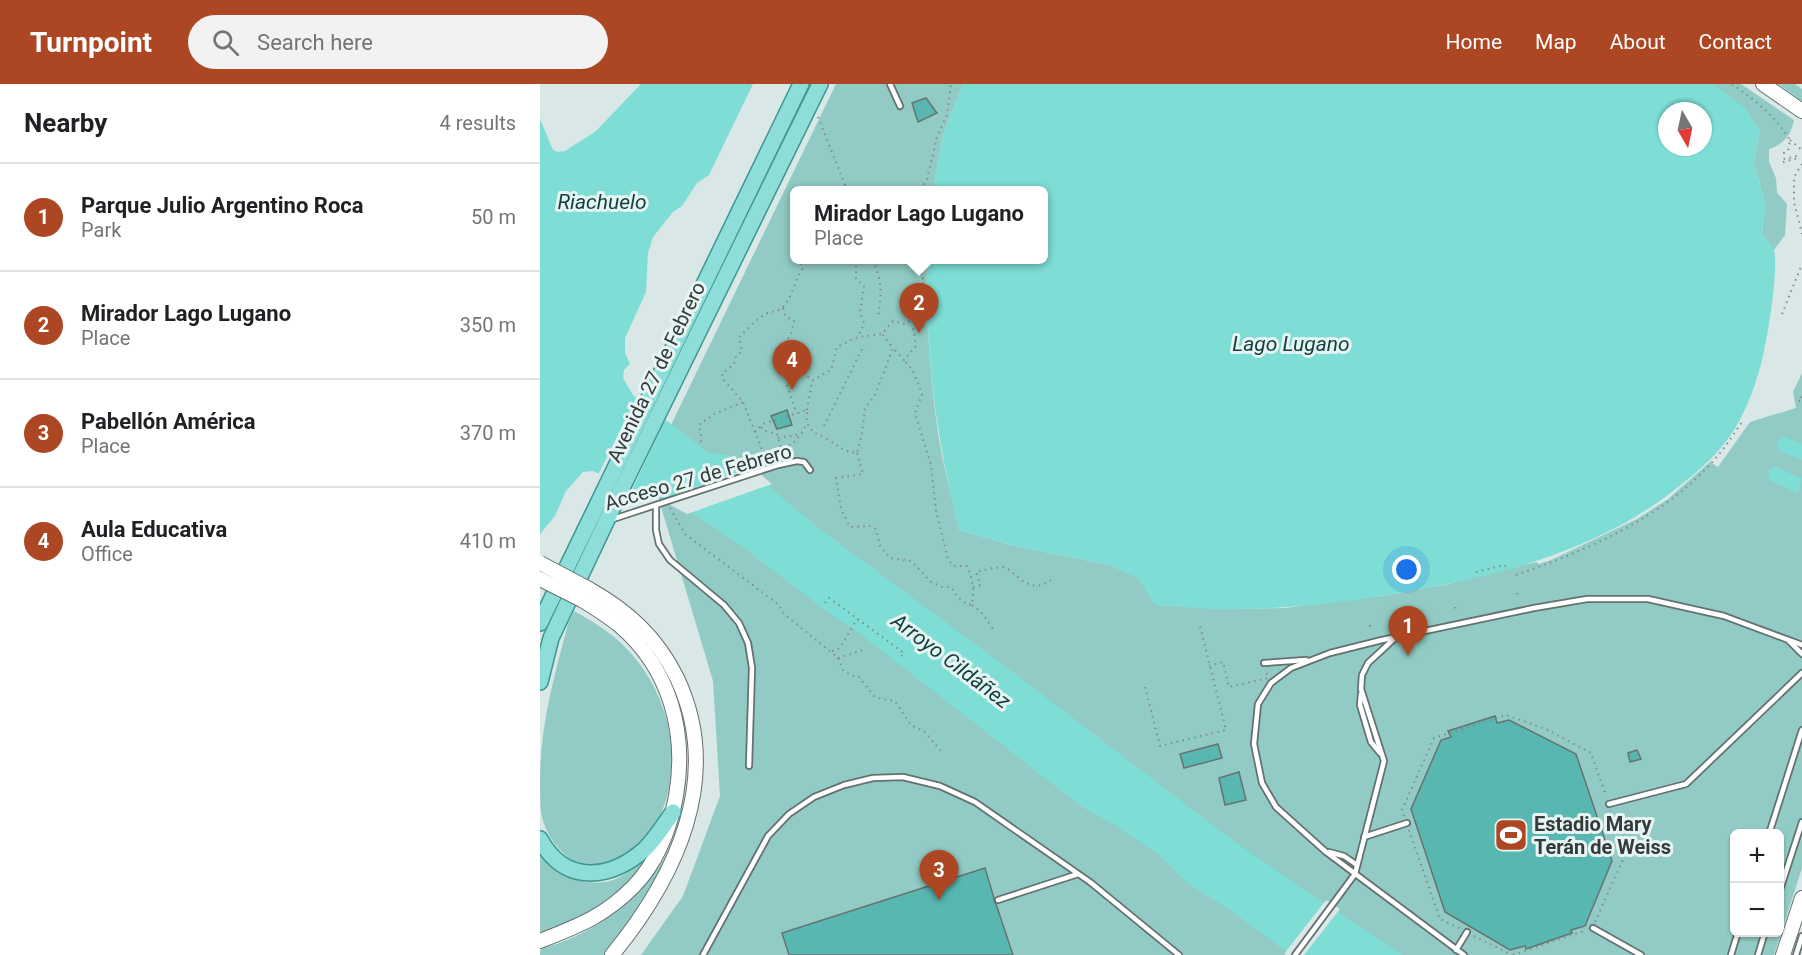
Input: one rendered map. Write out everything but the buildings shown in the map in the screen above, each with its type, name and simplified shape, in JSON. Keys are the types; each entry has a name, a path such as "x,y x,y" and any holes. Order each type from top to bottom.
{"main road":[{"name":"Avenida 27 de Febrero","path":"540,682 551,638 607,521 615,486 656,385 801,84"},
{"name":"Avenida 27 de Febrero","path":"540,623 591,520 615,486 668,396 820,84"},
{"path":"1763,84 1802,111"},
{"path":"540,563 585,595 630,636 651,662 669,696 675,715 680,752 673,812 656,856 647,871 616,903 595,918 542,940"},
{"path":"540,579 626,612 642,627 663,654 684,693 690,711 696,750 694,791 690,811 677,851 649,906 612,955"},
{"path":"540,839 546,850 563,866 588,873 604,871 619,867 646,848 673,812"},
{"path":"1784,955 1802,898"}],"lane":[{"path":"890,84 900,106"},
{"name":"Acceso 27 de Febrero","path":"591,520 607,521 797,461 804,462 810,470"},
{"path":"656,506 656,530 659,544 670,560 724,605 739,623 748,643 752,668 749,766"},
{"path":"1464,955 1326,852 1276,807 1262,783 1254,744 1258,704 1271,683 1291,668 1330,653 1397,636 1587,599 1648,599 1724,616 1802,643"},
{"path":"1295,955 1355,874 1384,761 1361,689 1362,675 1368,663 1397,636"},
{"path":"1787,639 1802,654"},
{"path":"1264,663 1312,660"},
{"path":"1609,804 1686,784 1802,673"},
{"path":"1771,829 1802,730"},
{"path":"703,955 768,836 789,814 814,797 844,785 873,778 903,777 940,786 975,802 1078,874 1179,955"},
{"path":"1781,883 1802,822"},
{"path":"1364,837 1407,823"},
{"path":"1326,852 1344,856 1357,865"},
{"path":"998,900 1078,874"},
{"path":"1593,927 1641,955"},
{"path":"1456,950 1467,932"},
{"path":"1796,955 1802,936"},
{"path":"1731,955 1737,937"},
{"path":"1758,955 1764,937"}],"path":[{"path":"923,186 937,137 947,115 951,84"},
{"path":"1732,84 1780,124 1790,140 1802,150"},
{"path":"812,100 845,186"},
{"path":"1783,162 1798,158 1797,156 1784,159 1784,153 1788,151 1790,140"},
{"path":"1802,164 1794,177 1794,202 1802,234"},
{"path":"766,470 767,463 742,402 723,379 722,374 734,364 736,356 742,351 739,337 765,314 777,312 783,308 796,286 798,275 803,268 801,264"},
{"path":"855,264 856,279 864,286 864,298 860,312 864,323 858,337"},
{"path":"875,264 882,294 878,316"},
{"path":"761,427 777,435 781,449 786,448 800,438 807,423 812,381 831,369 837,347 858,337 882,334 893,321 913,327 923,326 922,278 919,268 914,264"},
{"path":"1782,314 1802,264"},
{"path":"906,324 912,319 910,298 922,278"},
{"path":"783,308 786,317 794,321 791,334 774,361 784,366 801,369 812,381"},
{"path":"904,360 916,346 913,327"},
{"path":"882,334 913,371 922,394 915,413 932,465 936,510 948,559 953,566 967,566 971,575 972,605"},
{"path":"824,426 864,345"},
{"path":"893,348 876,395 865,408 857,453 863,474 836,478 842,509 850,526 870,526 876,529 880,546 890,558 911,561 931,582 942,587 951,587 960,599 981,612 994,630"},
{"path":"787,385 796,414"},
{"path":"1802,398 1798,399 1802,405"},
{"path":"701,442 699,428 701,422 742,402"},
{"path":"755,432 764,424 807,410"},
{"path":"1516,575 1578,551 1628,527 1668,503 1715,459 1742,422"},
{"path":"807,423 816,435 837,448 857,453"},
{"path":"777,438 802,434"},
{"path":"668,502 685,534 779,605 784,614 838,658 843,670 859,677 874,696 895,701 911,725 924,731 941,751"},
{"path":"1476,572 1505,565 1506,570"},
{"path":"973,587 980,585 976,572 993,568 1005,567 1023,581 1034,586 1044,586 1054,578"},
{"path":"825,603 829,598 904,653 900,658"},
{"path":"831,652 840,648 857,619"},
{"path":"1145,687 1160,746 1226,730 1200,626"},
{"path":"838,658 867,650"},
{"path":"1209,666 1223,662 1229,687 1268,678 1264,663"},
{"path":"1506,715 1546,729 1591,753 1625,855 1593,927 1513,955 1440,919 1407,823 1402,810 1434,738 1506,715"}],"shaded area":[{"path":"836,84 963,84 943,135 934,186 790,186 790,264 927,264 928,327 933,395 941,451 959,530 1015,546 1110,565 1139,578 1156,605 1230,609 1285,608 1381,596 1449,584 1551,560 1637,519 1668,499 1710,462 1718,467 1750,422 1796,408 1793,392 1802,373 1802,868 1784,924 1784,829 1730,829 1730,937 1780,937 1774,955 641,955 683,896 720,796 713,681 656,490 671,425"},
{"path":"1712,84 1741,84 1794,120 1786,138 1769,149 1769,162 1776,178 1777,193 1787,204 1785,235 1774,250 1762,234 1765,204 1754,162 1760,131"},
{"path":"1778,84 1795,84 1802,89 1802,101"},
{"path":"574,611 614,637 641,666 662,706 672,750 667,795 652,833 638,849 604,866 581,864 562,852 549,834 541,813 541,761 545,721 568,624"},
{"path":"672,848 658,882 608,955 540,955 540,950 572,938 618,910 642,888"},
{"path":"540,850 553,865 570,876 600,883 615,879 646,858 615,897 573,921 540,933"}],"water":[{"path":"641,84 753,84 709,175 697,183 682,206 673,212 653,237 648,253 646,292 625,338 625,353 630,364 624,370 623,378 633,395 709,453 733,456 817,527 1010,670 1236,843 1402,955 1291,955 1230,910 1189,884 1159,855 1116,826 1082,807 850,626 834,617 744,548 695,515 649,490 634,492 593,471 583,472 566,491 555,516 540,534 540,119 553,150 565,151 596,131"},
{"name":"Lago Lugano","path":"963,84 1712,84 1745,108 1760,131 1754,162 1765,204 1762,234 1773,248 1775,255 1773,298 1764,351 1746,408 1713,457 1652,506 1586,542 1551,556 1478,577 1383,596 1254,609 1155,605 1138,578 1110,565 1015,546 959,530 944,462 931,372 927,264 1048,264 1048,186 934,186 943,135"},
{"path":"1784,436 1802,445 1802,460 1779,451 1777,442"},
{"path":"1774,466 1802,479 1798,493 1770,481 1768,472"}],"pier":[{"path":"638,395 666,418 631,492 598,475"},
{"path":"752,467 772,484 687,514 663,499"},
{"path":"1326,900 1340,909 1304,955 1284,954"}],"place":[{"name":"Mirador Lago Lugano","path":"919,333"},
{"name":"Aula Educativa","path":"792,390"},
{"name":"Parque Julio Argentino Roca","path":"1408,656"},
{"name":"Estadio Mary Terán de Weiss","path":"1511,835"},
{"name":"Pabellón América","path":"939,900"}],"water label":[{"name":"Riachuelo","path":"602,202"},
{"name":"Arroyo Cildáñez","path":"951,661"}]}
